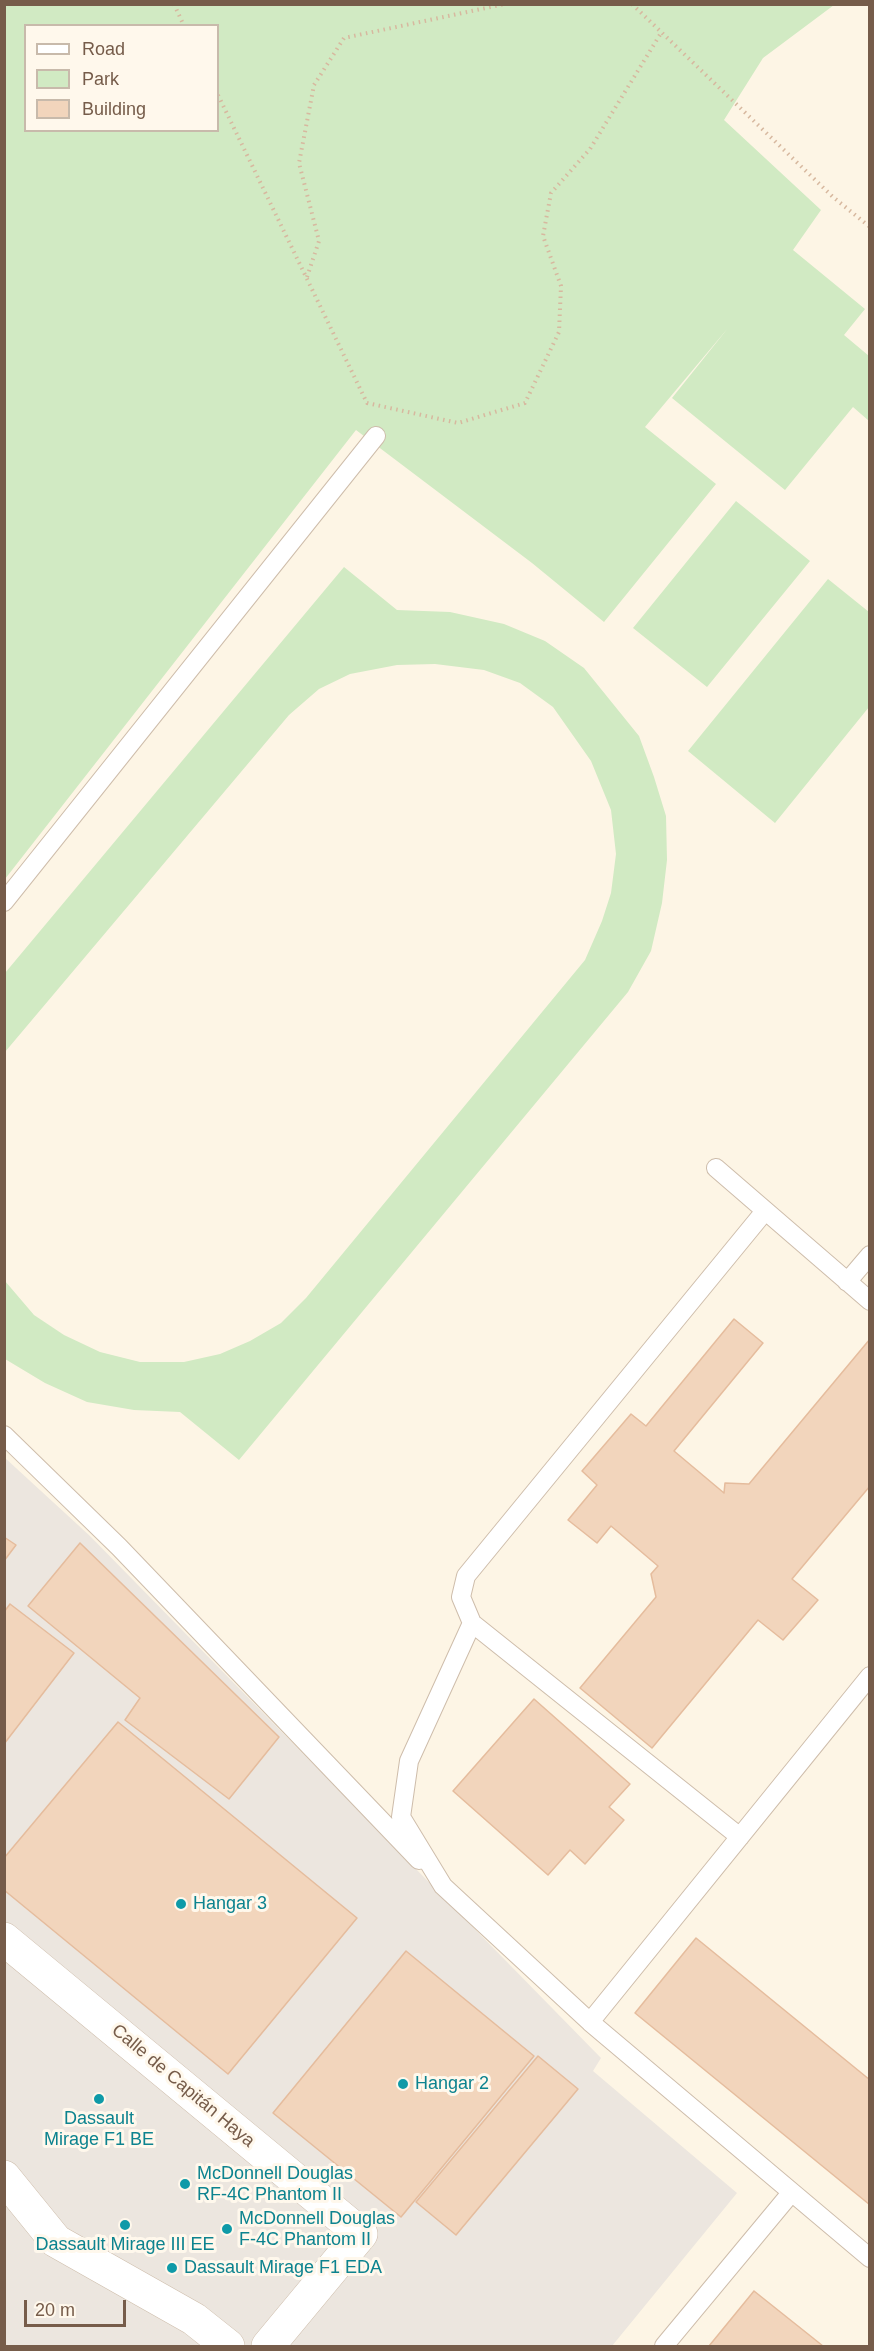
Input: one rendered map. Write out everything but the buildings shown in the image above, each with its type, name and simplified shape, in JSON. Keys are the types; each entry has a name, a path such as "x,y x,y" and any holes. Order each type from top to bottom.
{"street":[{"name":"Calle de Capitán Haya","path":"4,1939 361,2234 268,2346"},
{"path":"4,2177 56,2241 194,2319 228,2346"}],"lane":[{"path":"4,902 376,436"},
{"path":"716,1168 870,1301"},
{"path":"740,1837 472,1623 461,1597 466,1576 765,1211"},
{"path":"847,1282 870,1255"},
{"path":"4,1435 119,1547 443,1886 590,2022 870,2258"},
{"path":"443,1886 401,1817 409,1761 472,1623"},
{"path":"590,2022 870,1677"},
{"path":"664,2346 791,2193"}],"path":[{"path":"174,4 183,24"},
{"path":"306,279 319,241 299,163 315,85 344,38 506,4"},
{"path":"632,4 833,197 870,227"},
{"path":"219,97 367,403 458,423 525,403 559,332 561,286 543,236 551,193 590,149 661,33"}],"shaded area":[{"path":"4,1457 90,1536 601,2058 593,2071 737,2193 612,2346 5,2346"}],"green space":[{"path":"5,5 834,5 763,58 724,120 821,210 793,250 865,309 844,335 869,356 869,421 853,407 785,490 672,398 728,328 645,427 716,484 604,622 532,563 356,430 5,879"},
{"path":"736,501 810,561 707,687 633,628"},
{"path":"344,567 397,610 450,612 504,624 545,641 584,668 639,736 654,777 666,816 667,860 662,903 651,951 628,992 239,1460 180,1412 134,1410 87,1402 45,1383 5,1359 5,1281 34,1315 64,1335 100,1352 140,1362 184,1362 220,1354 250,1341 281,1323 306,1298 585,960 611,893 616,854 611,810 591,761 553,707 520,683 484,670 435,664 397,665 350,674 319,689 289,715 5,1052 5,973"},
{"path":"828,579 869,612 869,707 775,823 688,751"}],"place":[{"name":"Hangar 3","path":"181,1904"},
{"name":"Hangar 2","path":"403,2084"},
{"name":"Dassault Mirage F1 BE","path":"99,2099"},
{"name":"McDonnell Douglas RF-4C Phantom II","path":"185,2184"},
{"name":"Dassault Mirage III EE","path":"125,2225"},
{"name":"McDonnell Douglas F-4C Phantom II","path":"227,2229"},
{"name":"Dassault Mirage F1 EDA","path":"172,2268"}]}
